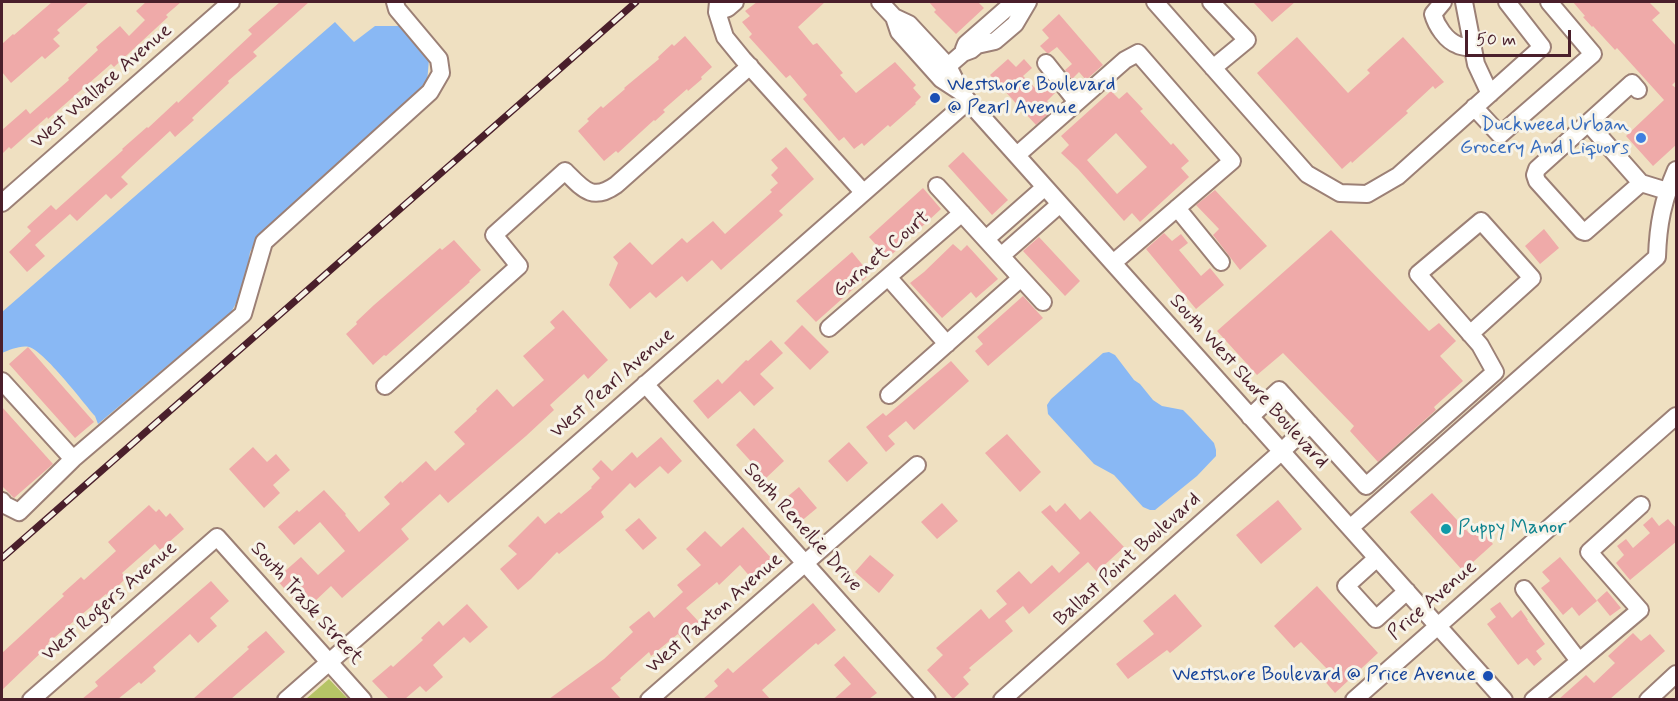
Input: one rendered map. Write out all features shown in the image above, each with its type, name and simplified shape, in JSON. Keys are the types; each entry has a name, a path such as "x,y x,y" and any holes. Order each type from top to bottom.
{"street":[{"name":"West Wallace Avenue","path":"2,203 231,2"},
{"path":"2,501 19,512 73,459 243,314 264,242 430,92 441,73 439,59 397,9 395,2"},
{"path":"735,2 728,8 717,7 725,37 863,192"},
{"name":"South West Shore Boulevard","path":"880,2 894,17 909,24 948,66 965,97"},
{"path":"963,53 966,44 1014,2"},
{"path":"948,66 976,45 995,41 1015,24 1028,2"},
{"path":"1155,2 1307,174 1340,193 1367,194 1398,176 1542,47 1507,2"},
{"path":"1211,2 1247,40 1213,68"},
{"path":"1443,2 1433,14 1435,22 1457,45 1473,48"},
{"path":"1464,2 1476,64 1490,94"},
{"path":"1474,107 1500,135 1593,54 1549,2"},
{"name":"South West Shore Boulevard","path":"894,17 899,32 941,80 965,97 1504,699"},
{"path":"1017,155 1125,60 1138,52 1232,161 1113,263"},
{"path":"1046,63 1077,102"},
{"path":"385,386 519,266 494,235 565,171 592,194 606,192 750,66"},
{"path":"1638,90 1632,83 1538,169 1535,175 1537,181 1585,232 1641,183"},
{"name":"West Pearl Avenue","path":"286,699 863,192 965,97"},
{"path":"1588,123 1641,183 1667,191"},
{"path":"1350,528 1656,257 1658,230 1667,191 1677,170"},
{"path":"937,186 1043,302"},
{"path":"986,239 1045,187"},
{"path":"1000,255 1060,204"},
{"path":"1177,208 1221,261"},
{"name":"Gurnet Court","path":"829,328 962,213"},
{"path":"1250,417 1279,390 1366,486 1495,372 1480,345 1470,334 1418,274 1481,221 1532,278 1470,334"},
{"path":"888,277 947,344"},
{"path":"889,395 1021,278"},
{"path":"2,381 73,459"},
{"name":"South Renellie Drive","path":"645,384 927,699"},
{"name":"Price Avenue","path":"1354,699 1677,416"},
{"name":"Ballast Point Boulevard","path":"1002,699 1310,424"},
{"name":"West Paxton Avenue","path":"649,699 918,465"},
{"path":"1533,699 1640,610 1589,552 1641,505"},
{"name":"South Trask Street","path":"217,537 363,699"},
{"name":"West Rogers Avenue","path":"31,699 217,537"},
{"path":"1377,558 1346,586 1376,619 1407,591"},
{"path":"1524,589 1579,661"},
{"path":"1648,699 1677,674"}],"green space":[{"path":"329,679 348,699 306,699"}],"water":[{"path":"335,22 354,42 375,26 399,26 429,59 427,83 259,235 250,252 245,287 229,316 98,424 95,416 73,389 36,351 29,347 22,347 2,353 2,312"},
{"path":"1109,352 1115,355 1153,400 1162,406 1183,410 1214,443 1216,456 1197,476 1155,510 1143,507 1114,475 1094,464 1048,414 1047,405 1051,399 1103,353"}],"building":[{"path":"52,2 89,2 57,30 60,33 53,39 60,46 45,59 42,56 11,83 2,72 2,44"},
{"path":"146,2 181,2 114,67 111,64 48,119 47,117 11,149 9,147 2,154 2,130 26,109 30,114 69,80 68,78 98,50 96,47 120,26 129,36 145,20 136,11"},
{"path":"280,2 309,2 253,52 257,56 228,81 229,83 192,118 194,120 175,137 170,131 121,177 128,184 111,199 106,194 77,221 70,214 35,245 45,256 27,272 9,252 31,231 27,227 51,205 56,210 147,127 177,101 178,103 252,34 248,30"},
{"path":"757,2 825,2 798,27 813,45 817,43 843,73 840,75 856,93 895,62 916,85 913,88 921,97 890,127 888,125 864,146 862,143 854,149 844,137 839,141 803,99 807,95 790,75 786,78 749,37 752,34 742,22 750,16 745,11"},
{"path":"929,2 978,2 984,8 956,34 934,12 936,10"},
{"path":"1253,2 1295,2 1272,22"},
{"path":"1573,2 1649,2 1660,13 1652,20 1677,47 1677,80 1672,85 1677,89 1677,144 1653,166 1626,136 1664,100 1617,48 1615,50 1592,27"},
{"path":"1059,14 1103,65 1086,80 1079,72 1072,79 1065,70 1072,64 1057,47 1047,53 1040,46 1049,38 1042,30"},
{"path":"685,36 712,67 701,77 702,79 663,110 665,112 655,121 618,153 616,151 604,161 578,131 601,106 603,108 659,59 658,57 672,44 674,46"},
{"path":"1297,37 1348,93 1370,73 1367,70 1403,37 1444,82 1435,89 1433,86 1406,111 1408,113 1352,163 1351,161 1342,169 1257,73"},
{"path":"1008,59 1016,67 1024,59 1032,68 1023,76 1039,92 1048,84 1056,92 1047,101 1054,109 1036,125 990,75"},
{"path":"1111,91 1119,99 1127,92 1143,109 1140,111 1189,161 1181,168 1189,177 1140,222 1132,213 1124,221 1061,153 1069,145 1061,136","holes":["1116,133 1147,167 1117,194 1087,160"]},
{"path":"786,147 814,179 779,211 783,215 721,270 712,260 687,282 682,276 656,298 650,292 630,309 609,285 618,263 613,257 630,242 652,265 682,238 687,243 713,221 725,234 772,192 770,190 778,183 771,175 778,168 771,160"},
{"path":"963,152 1008,200 992,215 948,166"},
{"path":"923,188 941,209 888,258 869,237"},
{"path":"1215,190 1267,246 1240,270 1213,235 1219,229 1196,205"},
{"path":"1544,229 1559,248 1540,264 1525,246"},
{"path":"1331,230 1429,331 1439,323 1456,341 1440,356 1463,381 1434,407 1436,410 1378,462 1350,431 1354,426 1283,353 1257,375 1217,331"},
{"path":"1164,233 1172,241 1181,234 1188,243 1179,250 1201,276 1210,268 1224,285 1196,309 1146,249"},
{"path":"1039,237 1080,281 1065,296 1023,251"},
{"path":"454,240 481,270 386,356 384,355 373,365 346,334 374,305 440,248 442,250"},
{"path":"953,244 961,251 967,245 998,279 976,298 971,292 942,318 910,283"},
{"path":"852,252 870,274 816,322 796,301"},
{"path":"1023,296 1043,318 988,366 975,351 983,344 977,337"},
{"path":"563,310 608,360 588,379 584,374 550,405 554,410 448,503 440,494 431,502 401,529 409,539 342,598 331,586 313,603 320,611 311,619 276,579 301,557 318,575 345,551 320,522 294,545 278,527 324,490 359,532 390,504 384,497 401,481 402,483 426,461 435,471 465,444 454,432 497,389 513,407 544,380 523,356 555,328 550,322"},
{"path":"802,325 829,352 810,370 784,343"},
{"path":"771,340 783,353 760,374 774,388 754,406 740,391 708,419 693,401 718,379 722,384 746,360 748,361"},
{"path":"28,347 94,422 75,438 9,364"},
{"path":"951,361 969,381 914,430 906,421 888,436 895,444 886,452 866,427 883,413 886,416"},
{"path":"2,407 53,464 14,498 2,486"},
{"path":"754,428 784,461 766,478 736,445"},
{"path":"1007,434 1041,472 1020,492 985,453"},
{"path":"661,437 682,461 668,474 660,466 635,488 630,483 601,512 604,517 559,554 557,552 518,590 500,569 517,554 508,546 538,516 545,524 592,488 600,478 592,469 601,460 612,471 632,452 637,458"},
{"path":"849,442 868,463 847,482 828,461"},
{"path":"253,447 267,462 276,454 290,470 273,485 280,493 264,508 229,469"},
{"path":"799,487 817,508 799,523 781,502"},
{"name":"Puppy Manor","path":"1432,493 1469,533 1477,526 1493,544 1463,571 1410,512"},
{"path":"1278,500 1302,529 1261,564 1236,535"},
{"path":"942,503 958,521 937,539 921,522"},
{"path":"1065,503 1080,520 1090,511 1124,547 1097,572 1088,562 1029,614 1023,606 1005,621 1013,631 969,668 971,670 963,677 969,684 953,699 927,670 943,655 936,648 981,609 989,619 1007,604 996,591 1019,571 1031,584 1052,565 1059,573 1080,553 1041,512 1050,505 1056,512"},
{"path":"149,505 156,512 159,509 166,517 170,513 184,529 160,550 155,544 122,573 126,578 108,596 106,594 48,643 49,645 2,690 2,653 64,596 62,594 81,577 84,580 116,551 108,542"},
{"path":"1652,517 1659,526 1668,519 1677,529 1677,541 1630,580 1616,563 1624,555 1617,546 1626,539 1633,548 1650,533 1643,525"},
{"path":"639,518 657,538 643,550 625,530"},
{"path":"743,527 773,560 752,579 740,565 719,585 717,582 686,608 699,622 681,638 678,634 651,656 649,652 620,678 621,680 611,688 621,699 549,699 604,659 633,632 629,627 649,611 654,618 683,592 677,585 701,565 686,549 705,531 721,547"},
{"path":"870,555 894,575 879,593 855,572"},
{"path":"1560,557 1597,601 1579,616 1572,607 1563,615 1541,588 1550,581 1542,572"},
{"path":"211,581 229,601 210,618 217,626 198,643 190,634 153,667 156,671 118,699 82,699 98,686 95,682"},
{"path":"1317,586 1378,653 1335,693 1322,678 1329,671 1301,642 1294,648 1274,626"},
{"path":"1607,591 1621,608 1610,616 1597,600"},
{"path":"1175,594 1202,626 1170,653 1167,650 1128,679 1116,664 1154,634 1143,621"},
{"path":"1500,602 1512,618 1521,610 1545,644 1536,651 1542,659 1534,666 1527,658 1518,665 1487,624 1496,617 1490,609"},
{"path":"813,603 836,630 818,645 816,643 762,690 770,699 703,699 718,686 714,681 728,668 733,673"},
{"path":"467,604 488,627 470,643 464,637 433,665 443,677 426,692 420,686 405,699 389,699 372,681 391,665 393,667 423,640 421,638 439,621 443,626"},
{"path":"266,631 285,652 231,699 193,699 249,649 247,647"},
{"path":"1633,633 1641,641 1650,634 1665,651 1610,699 1559,699 1586,675 1594,683 1615,663 1608,656"},
{"path":"844,656 877,693 869,699 834,699 851,684 834,665"}],"railway":[{"path":"2,558 636,2"}],"place":[{"name":"Westshore Boulevard @ Pearl Avenue","path":"935,98"},
{"name":"Duckweed Urban Grocery And Liquors","path":"1641,138"},
{"name":"Puppy Manor","path":"1446,529"},
{"name":"Westshore Boulevard @ Price Avenue","path":"1488,676"}]}
